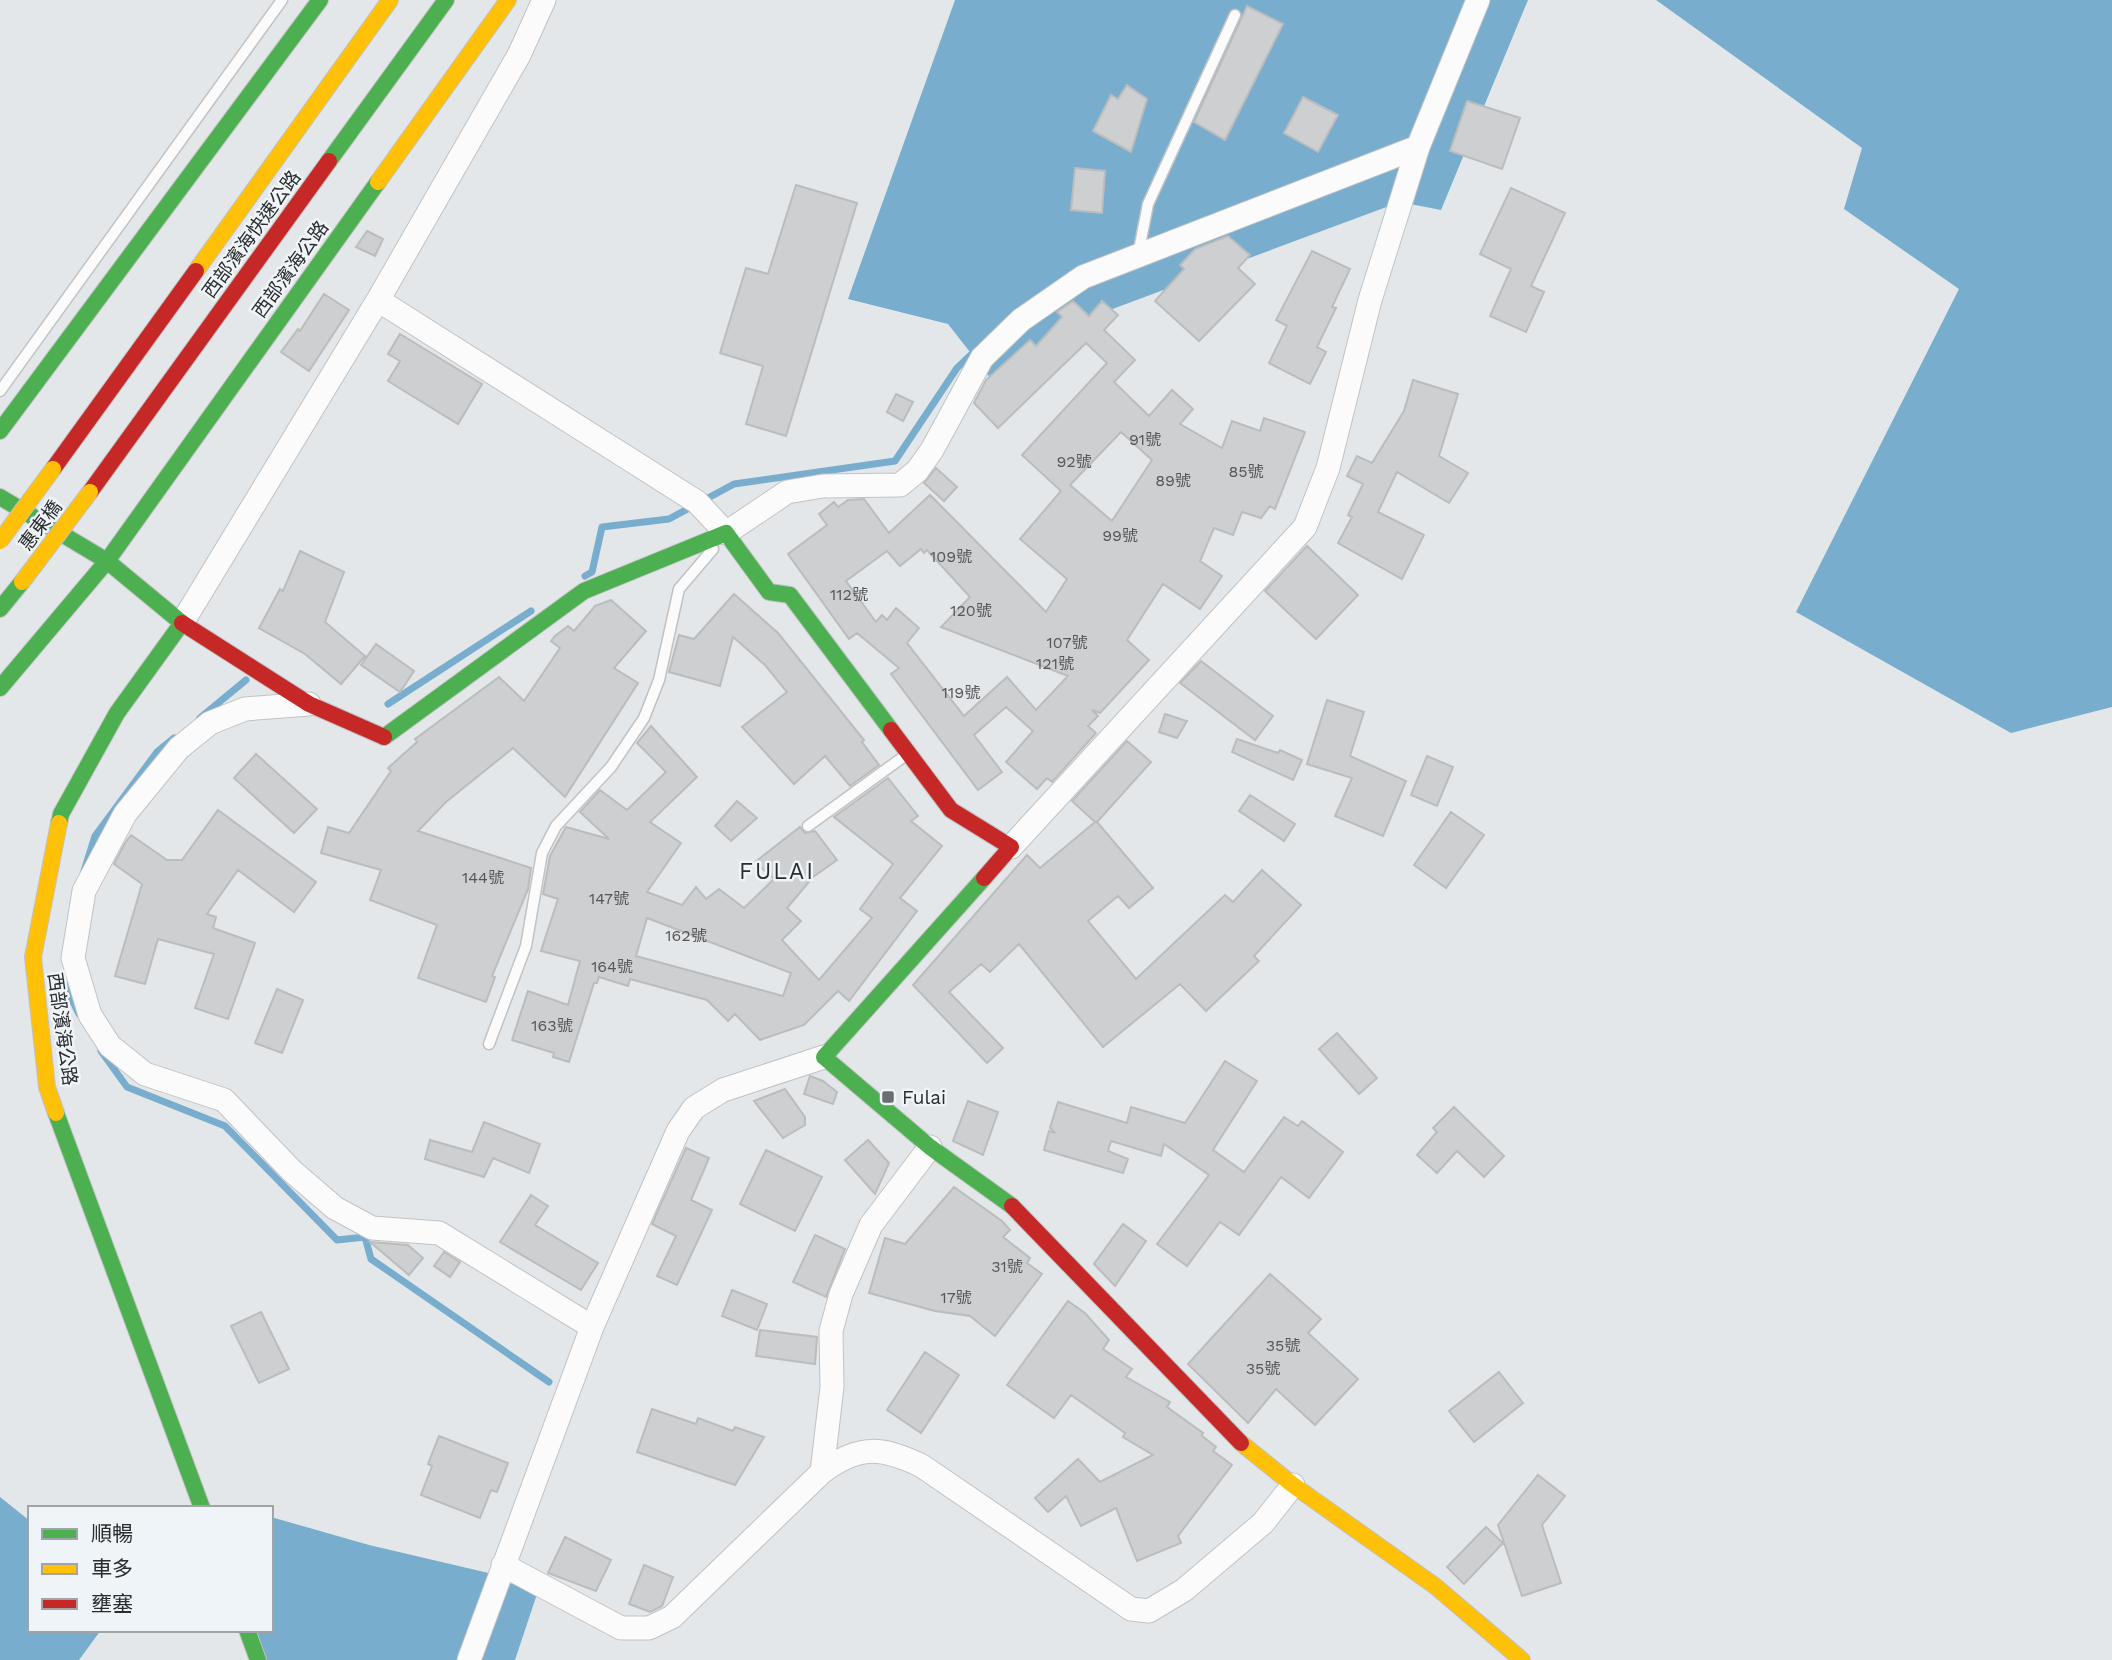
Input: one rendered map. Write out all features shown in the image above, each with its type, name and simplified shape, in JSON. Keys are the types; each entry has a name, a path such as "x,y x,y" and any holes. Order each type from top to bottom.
{"main road":[{"path":"0,431 320,0"},
{"name":"西部濱海快速公路","path":"53,469 390,0"},
{"name":"西部濱海快速公路","path":"90,492 446,0"},
{"name":"西部濱海公路","path":"0,688 107,561 508,0"},
{"name":"惠東橋","path":"0,541 53,469"},
{"name":"惠東橋","path":"0,610 90,492"},
{"path":"0,497 107,561 182,623 309,704 386,738 584,591 726,533 769,592 790,595 951,810 1011,847 824,1057 930,1147 1020,1212 1228,1433 1293,1485 1435,1586 1522,1660"},
{"name":"西部濱海公路","path":"182,623 117,713 61,814 33,957 47,1087 201,1506"},
{"path":"248,1632 258,1660"}],"street":[{"path":"182,623 378,300 519,55 544,0"},
{"path":"1011,847 1305,527 1328,468 1370,300 1418,147 1478,0"},
{"path":"378,300 697,502 726,533 787,492 823,486 901,485 917,471 932,450 982,358 1021,320 1083,277 1138,253 1418,147"},
{"path":"309,704 245,709 210,723 179,748 125,814 84,891 73,958 90,1015 110,1046 145,1074 224,1100 292,1171 335,1208 372,1227 439,1234 592,1327"},
{"path":"469,1660 592,1327 678,1131 694,1108 723,1090 824,1057"},
{"path":"822,1472 832,1387 831,1331 841,1294 871,1225 930,1147"},
{"path":"503,1565 621,1628 649,1628 672,1617 822,1472 837,1461 866,1452 890,1451 922,1466 1131,1609 1149,1611 1184,1590 1263,1523 1293,1485"}],"lane":[{"path":"0,391 282,0"},
{"path":"1138,253 1147,204 1235,15"},
{"path":"489,1044 526,946 542,853 556,826 611,767 644,718 659,680 679,589 726,533"},
{"path":"808,826 908,753"}],"water":[{"path":"955,0 1528,0 1441,210 1400,202 1099,314 1002,393 948,324 848,299"},
{"path":"1656,0 2112,0 2112,707 2011,733 1796,612 1959,289 1844,209 1862,148"},
{"path":"0,1497 28,1519 28,1632 100,1632 79,1660 0,1660"},
{"path":"273,1518 369,1545 540,1585 515,1660 251,1660 241,1632 273,1632"}],"building":[{"path":"1247,6 1283,24 1225,140 1194,122"},
{"path":"1127,85 1147,99 1131,152 1093,131 1111,95 1118,99"},
{"path":"1303,97 1338,115 1318,152 1284,133"},
{"path":"1467,101 1520,118 1502,169 1450,151"},
{"path":"1075,168 1105,171 1102,213 1071,210"},
{"path":"796,185 857,203 786,436 746,424 763,366 720,353 746,268 768,274"},
{"path":"1511,188 1565,213 1531,286 1544,292 1526,332 1490,316 1511,269 1480,254"},
{"path":"367,231 383,239 375,256 356,247"},
{"path":"1228,236 1250,255 1238,268 1255,284 1199,341 1155,301 1184,269 1180,265 1195,249"},
{"path":"1312,251 1350,269 1332,307 1336,308 1317,347 1326,352 1310,384 1269,363 1287,326 1276,320"},
{"path":"324,294 349,310 309,371 281,352 298,329 300,331"},
{"path":"1073,301 1089,316 1102,301 1118,315 1104,330 1135,360 1114,382 1149,416 1172,390 1193,409 1180,424 1222,448 1232,421 1260,431 1264,418 1305,432 1275,509 1270,506 1261,518 1242,512 1233,535 1214,528 1200,561 1222,576 1200,609 1163,584 1127,640 1149,660 1100,713 1092,710 1098,716 1088,726 1096,733 1052,782 1047,778 1037,789 1006,762 1033,731 1006,707 974,735 1002,772 978,790 891,674 899,668 857,633 849,639 788,554 827,525 819,514 834,502 838,507 848,500 864,499 889,533 930,495 1046,612 1067,579 1020,539 1061,491 1022,455 1107,363 1086,343 998,428 974,403 986,380 1030,340 1036,346 1062,317 1057,312","holes":["1121,432 1152,460 1112,521 1070,485","921,549 924,553 927,550 970,597 941,627 1068,676 1036,710 1007,677 964,716 907,643 919,628 896,608 887,620 882,615 876,622 846,581 887,551 900,566"]},
{"path":"400,334 482,384 458,424 388,381 400,361 388,354"},
{"path":"1413,380 1458,394 1439,456 1468,473 1449,503 1397,472 1378,512 1424,535 1402,579 1338,543 1352,517 1348,515 1363,484 1347,476 1357,456 1372,463 1404,411"},
{"path":"896,394 913,402 903,421 887,412"},
{"path":"936,468 957,487 944,501 924,483"},
{"path":"1307,546 1358,595 1316,639 1265,591"},
{"path":"300,551 344,572 325,622 365,656 341,684 305,654 259,628 280,589 283,591"},
{"path":"734,594 778,633 864,740 862,742 879,765 850,786 825,756 794,784 742,727 787,692 765,665 733,637 720,686 669,672 679,635 694,639"},
{"path":"611,600 646,631 614,668 638,683 565,797 513,748 446,802 418,831 531,868 528,889 492,976 495,977 486,1002 418,978 437,925 370,900 381,870 321,853 328,827 349,833 391,771 388,768 417,742 415,739 499,677 524,701 560,648 551,641 555,636 568,626 574,631 595,606"},
{"path":"376,644 414,671 400,692 361,665"},
{"path":"1201,661 1273,716 1255,740 1180,683"},
{"path":"1327,700 1364,712 1350,756 1406,781 1383,836 1335,816 1352,778 1307,764"},
{"path":"1165,714 1187,721 1177,738 1159,732"},
{"path":"651,726 697,777 650,822 681,843 647,892 682,905 696,887 706,899 719,889 744,908 774,879 755,862 800,827 805,833 815,831 837,860 813,877 787,908 801,921 782,940 819,980 872,918 860,909 893,864 834,817 888,778 918,816 911,821 942,846 900,898 917,911 849,1001 838,991 804,1025 760,1040 735,1014 728,1021 707,1000 630,979 628,986 599,977 597,983 594,983 569,1062 553,1057 554,1053 512,1040 528,991 568,1005 580,961 541,951 558,899 543,894 550,856 566,827 609,839 580,812 600,790 627,810 666,772 637,743","holes":["647,918 791,973 783,996 636,956"]},
{"path":"1237,739 1278,753 1280,750 1302,760 1293,780 1232,752"},
{"path":"1127,741 1151,762 1097,822 1153,888 1129,908 1118,896 1088,921 1136,979 1225,895 1233,902 1262,870 1301,905 1254,956 1259,961 1206,1011 1180,984 1103,1047 1019,944 990,972 981,964 949,992 1003,1048 987,1063 913,985 1027,855 1040,868 1095,822 1072,801"},
{"path":"256,754 317,809 294,833 234,778"},
{"path":"1427,756 1453,767 1437,806 1411,795"},
{"path":"1250,795 1295,824 1284,841 1239,811"},
{"path":"737,801 757,818 731,841 715,826"},
{"path":"218,810 316,882 294,912 238,870 207,914 216,917 213,928 255,943 228,1019 195,1008 214,954 158,939 145,984 115,976 142,884 114,864 125,843 131,835 167,860 182,860"},
{"path":"1451,812 1484,835 1446,888 1414,865"},
{"path":"277,989 303,1000 282,1053 255,1043"},
{"path":"1337,1033 1377,1078 1359,1094 1319,1049"},
{"path":"1225,1061 1257,1081 1213,1150 1244,1172 1284,1117 1298,1126 1302,1121 1343,1152 1309,1198 1281,1177 1239,1235 1220,1222 1187,1266 1157,1244 1209,1175 1164,1144 1161,1156 1111,1141 1108,1151 1128,1159 1123,1173 1044,1150 1049,1131 1055,1133 1050,1128 1058,1102 1127,1123 1131,1107 1185,1123"},
{"path":"810,1076 823,1081 837,1092 833,1104 804,1094"},
{"path":"785,1089 805,1117 805,1125 783,1138 754,1101"},
{"path":"968,1101 998,1112 983,1155 953,1141"},
{"path":"1454,1107 1504,1156 1484,1177 1457,1151 1437,1173 1417,1155 1437,1132 1433,1128"},
{"path":"484,1122 540,1144 529,1173 493,1158 484,1177 425,1159 430,1140 472,1152"},
{"path":"868,1140 889,1163 875,1194 845,1160"},
{"path":"686,1148 709,1158 691,1200 712,1210 677,1285 657,1276 676,1236 652,1224"},
{"path":"766,1150 822,1177 795,1231 740,1204"},
{"path":"954,1187 1002,1221 1010,1230 1003,1237 1030,1258 1027,1263 1042,1274 995,1336 970,1316 935,1311 869,1293 885,1238 905,1244"},
{"path":"531,1195 548,1206 535,1225 598,1263 581,1290 500,1242"},
{"path":"1123,1224 1146,1241 1115,1286 1094,1264"},
{"path":"815,1235 845,1249 826,1297 793,1282"},
{"path":"370,1242 408,1245 423,1258 409,1275"},
{"path":"444,1252 460,1262 450,1277 434,1266"},
{"path":"1270,1274 1321,1319 1308,1333 1358,1379 1315,1425 1276,1389 1248,1423 1188,1364"},
{"path":"732,1290 767,1304 757,1330 722,1316"},
{"path":"1068,1301 1085,1313 1109,1340 1103,1349 1132,1369 1126,1377 1170,1402 1167,1407 1203,1433 1202,1436 1216,1447 1213,1451 1232,1465 1178,1536 1181,1543 1137,1561 1116,1508 1081,1526 1066,1496 1048,1512 1035,1498 1078,1459 1100,1482 1153,1455 1123,1437 1125,1433 1071,1395 1054,1418 1007,1385"},
{"path":"261,1312 289,1369 259,1383 231,1326"},
{"path":"760,1330 817,1337 815,1364 756,1356"},
{"path":"925,1352 959,1375 921,1433 887,1410"},
{"path":"1499,1372 1523,1403 1474,1442 1449,1411"},
{"path":"652,1409 696,1424 698,1418 733,1431 735,1427 764,1437 735,1485 637,1452"},
{"path":"439,1436 508,1463 497,1492 491,1490 480,1518 421,1495 432,1466 428,1464"},
{"path":"1538,1475 1565,1496 1542,1525 1561,1583 1522,1596 1498,1525"},
{"path":"1486,1527 1503,1543 1464,1584 1447,1567"},
{"path":"565,1537 611,1560 596,1591 548,1573"},
{"path":"644,1565 673,1577 662,1606 650,1612 629,1604"}],"waterway":[{"path":"585,576 592,572 602,527 669,519 734,484 895,461 957,368 976,350"},
{"path":"388,704 531,611"},
{"path":"200,718 246,680"},
{"path":"84,871 95,836 157,752 174,738"},
{"path":"70,979 69,994 79,1014"},
{"path":"101,1051 127,1087 225,1126 337,1240 365,1237 371,1259 549,1382"}],"traffic: fast":[{"path":"0,431 320,0"},
{"path":"329,161 446,0"},
{"path":"107,561 378,182"},
{"path":"0,497 107,561 182,623 117,713 61,814 59,823"},
{"path":"384,737 584,591 726,533 769,592 790,595 891,730"},
{"path":"0,688 107,561"},
{"path":"0,609 22,582"},
{"path":"984,878 824,1057 930,1147 1012,1206"},
{"path":"56,1113 201,1506"},
{"path":"248,1632 258,1660"}],"traffic: slow":[{"path":"196,271 390,0"},
{"path":"378,182 508,0"},
{"path":"0,541 53,469"},
{"path":"22,582 90,492"},
{"path":"56,1113 47,1087 33,957 59,823"},
{"path":"1241,1443 1293,1485 1435,1586 1522,1660"}],"traffic: jam":[{"path":"90,492 329,161"},
{"path":"53,469 196,271"},
{"path":"182,623 309,704 384,737"},
{"path":"891,730 951,810 1011,847 984,878"},
{"path":"1012,1206 1241,1443"}],"place":[{"name":"Fulai","path":"888,1097"}],"district":[{"name":"FULAI","path":"777,871"}]}
